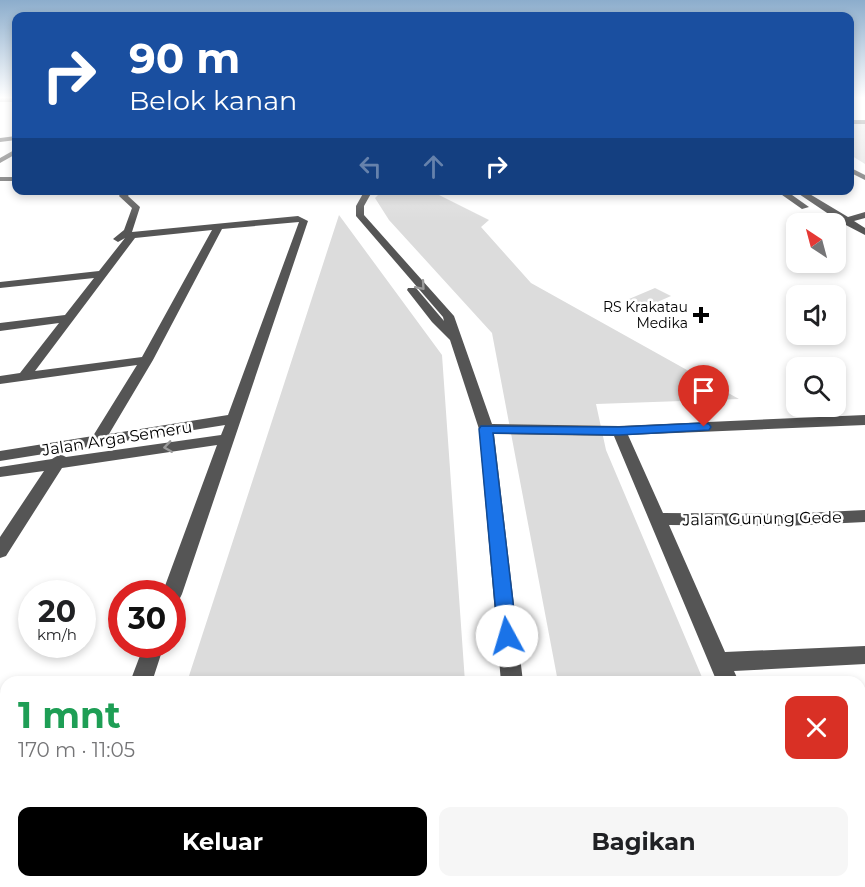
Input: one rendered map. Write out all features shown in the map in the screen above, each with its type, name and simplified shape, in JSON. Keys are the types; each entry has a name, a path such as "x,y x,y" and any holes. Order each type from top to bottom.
{"street":[{"path":"124,195 136,207 128,231 117,241 124,244"},
{"path":"356,195 349,205 351,217 436,320 456,339"},
{"path":"366,195 358,210 360,216 448,316 486,429 511,676"},
{"path":"788,195 822,213"},
{"path":"803,195 827,213"},
{"path":"846,219 863,215"},
{"path":"24,377 132,235 298,219 305,223 177,580"},
{"path":"846,225 865,232"},
{"path":"97,441 147,360 219,226"},
{"path":"846,228 865,242"},
{"path":"0,285 102,274"},
{"path":"0,327 69,318"},
{"path":"0,380 147,360"},
{"name":"Jalan Arga Semeru","path":"0,456 234,419"},
{"path":"486,429 619,431 865,420"},
{"path":"619,431 725,676"},
{"name":"Jalan Arga Semeru","path":"0,472 226,439"},
{"path":"0,551 68,446"},
{"name":"Jalan Gunung Gede","path":"659,519 784,520 865,516"},
{"path":"718,662 865,655"},
{"path":"143,676 149,658"}],"shaded area":[{"path":"854,139 865,139 865,164 854,157"},
{"path":"378,195 439,195 489,220 481,227 531,283 739,399 596,404 606,450 701,676 557,676 492,333 389,220 375,198"},
{"path":"339,215 442,355 465,676 189,676"},
{"path":"655,288 671,296 646,307 629,299"}],"place":[{"name":"RS Krakatau Medika","path":"701,315"}],"route":[{"path":"507,636 486,429 619,431 704,427"}]}
